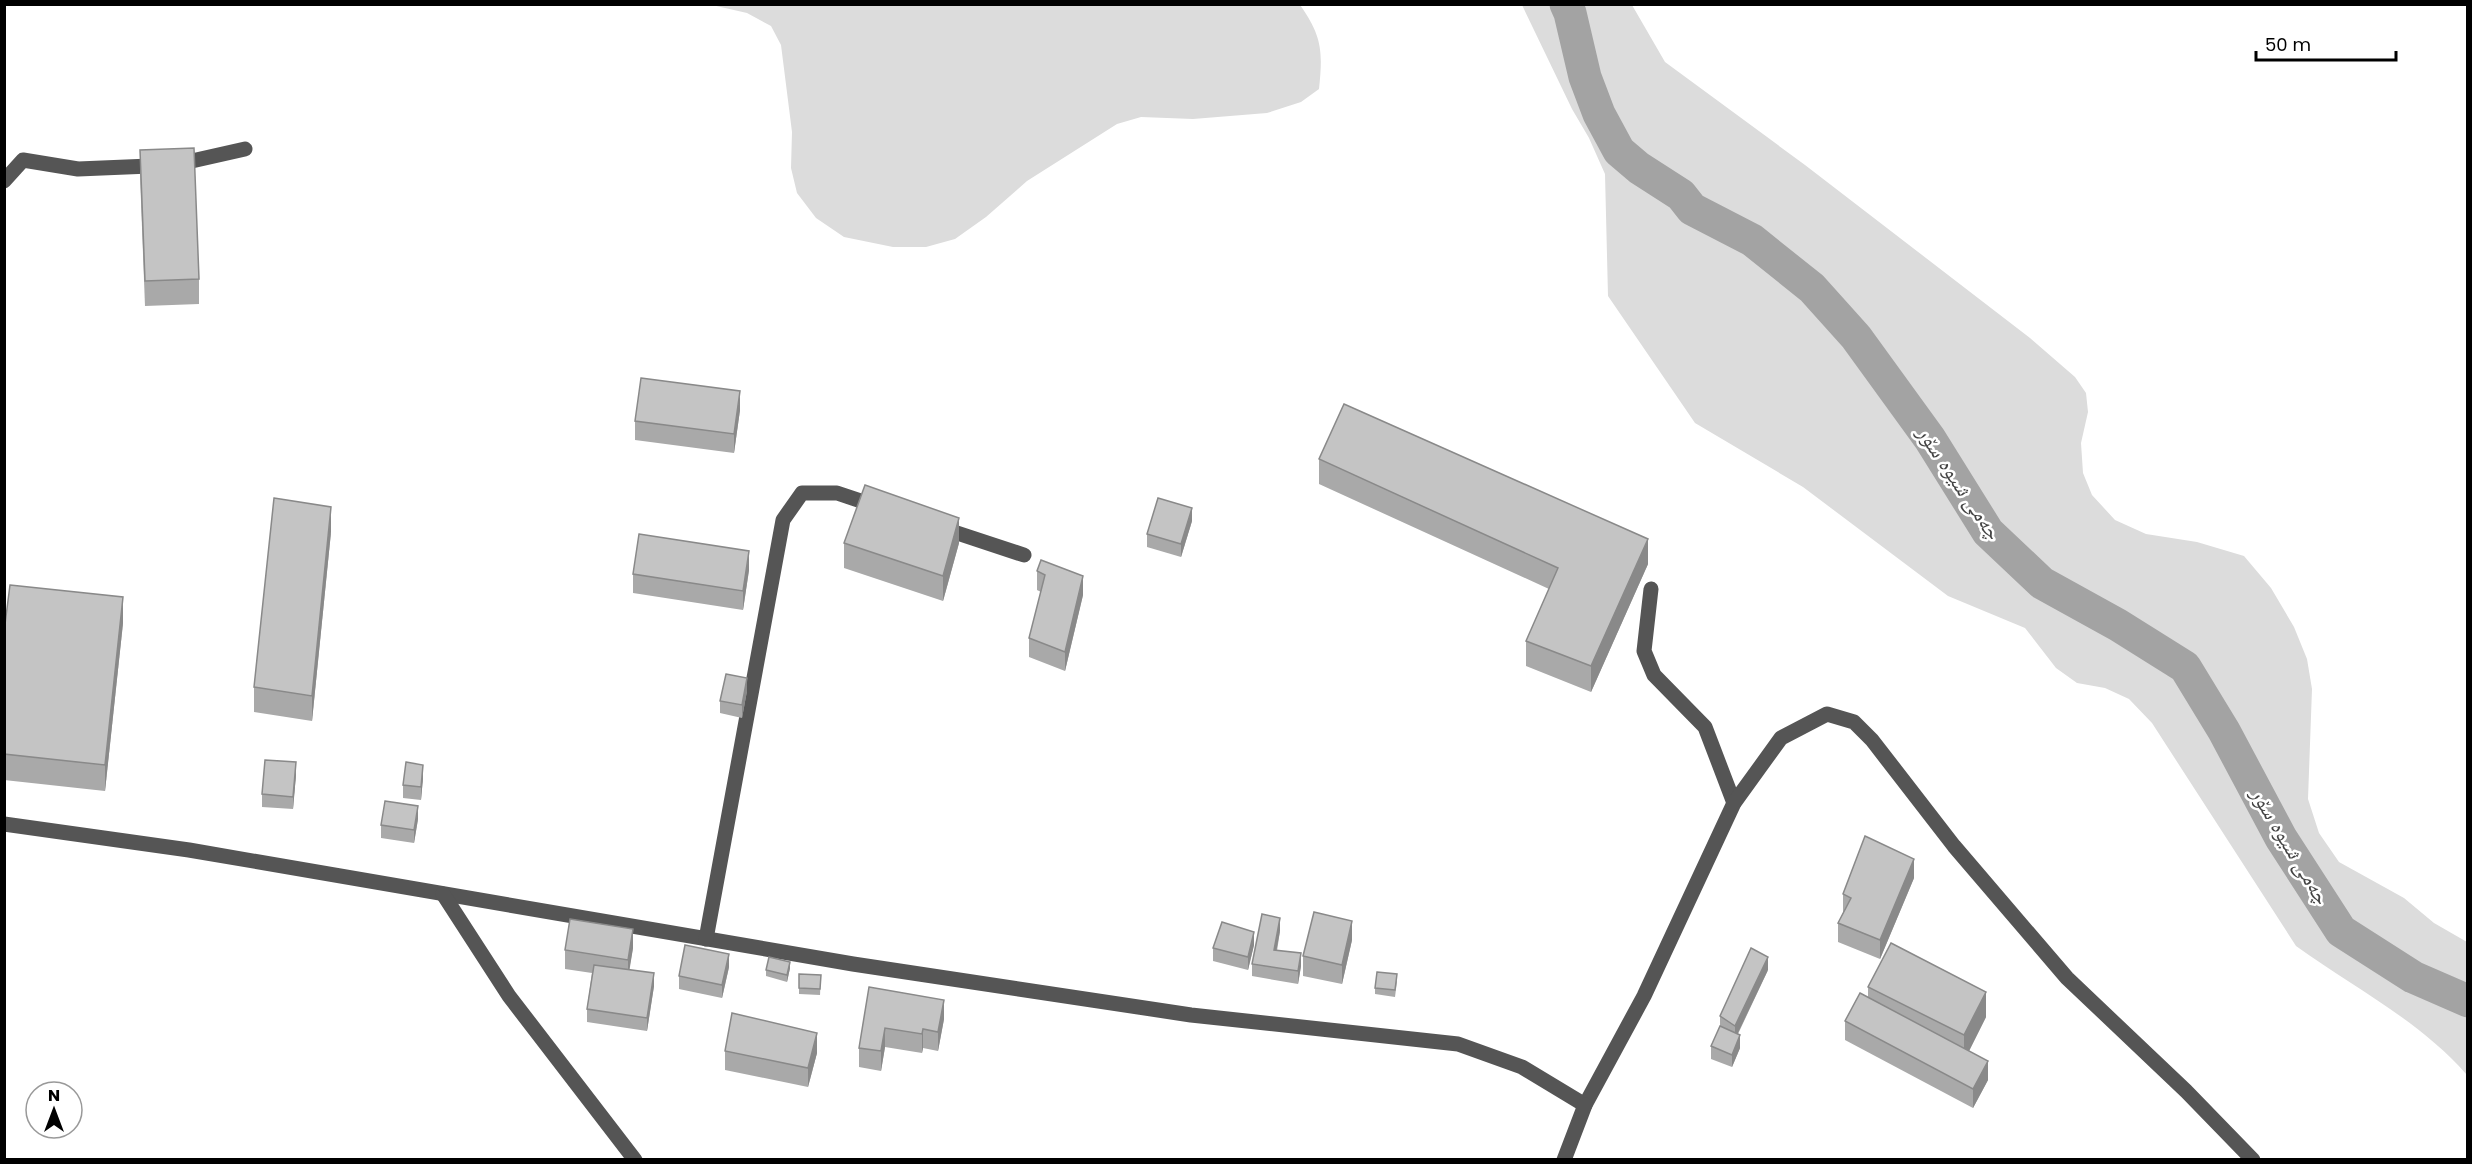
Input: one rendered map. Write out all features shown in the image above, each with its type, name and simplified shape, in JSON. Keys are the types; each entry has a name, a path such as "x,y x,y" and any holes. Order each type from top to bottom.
{"lane":[{"path":"4,182 23,160 78,169 174,165 245,149"},
{"path":"706,939 783,520 802,493 837,493 892,511"},
{"path":"925,522 1024,555"},
{"path":"1651,590 1644,651 1654,675 1705,727 1734,803"},
{"path":"1564,1160 1585,1106 1644,996 1734,803 1781,738 1827,714 1854,722 1872,740 1954,846 2067,978 2186,1091 2253,1160"},
{"path":"4,824 189,850 865,966 1191,1014 1458,1044 1522,1067 1585,1106"},
{"path":"443,894 509,996 635,1160"}],"shaded area":[{"path":"712,5 1300,5 1317,35 1321,54 1319,89 1301,102 1267,113 1193,119 1141,117 1117,124 1027,181 986,217 955,239 926,247 893,247 844,237 816,218 797,193 791,168 792,132 781,45 771,26 747,13"},
{"path":"1522,5 1632,5 1665,62 1805,165 2030,338 2075,377 2086,393 2088,412 2081,443 2083,473 2092,495 2115,520 2146,534 2197,542 2244,556 2271,588 2294,627 2307,659 2312,689 2308,799 2319,833 2339,862 2404,898 2434,923 2467,942 2467,1075 2448,1055 2407,1021 2296,946 2152,723 2129,699 2105,688 2077,683 2056,668 2025,628 1948,596 1803,487 1695,423 1608,296 1605,174"}],"building":[{"path":"194,148 199,279 145,281 140,150"},
{"path":"641,378 740,391 734,434 635,421"},
{"path":"1344,404 1648,539 1591,666 1526,641 1558,568 1319,459"},
{"path":"865,485 959,518 943,576 844,543"},
{"path":"274,498 331,507 312,696 254,687"},
{"path":"1158,498 1192,508 1181,544 1147,534"},
{"path":"639,534 749,551 743,591 633,574"},
{"path":"1041,560 1083,576 1065,652 1029,638 1045,575 1037,571"},
{"path":"10,585 123,597 105,765 4,754 4,632"},
{"path":"726,674 747,678 742,705 720,701"},
{"path":"265,760 296,762 293,797 262,794"},
{"path":"406,762 423,765 421,787 403,785"},
{"path":"385,801 418,806 414,830 381,825"},
{"path":"1865,836 1914,859 1880,940 1838,923 1851,898 1843,894"},
{"path":"1314,912 1352,921 1342,965 1303,956"},
{"path":"1262,914 1280,918 1274,950 1301,953 1298,971 1252,964"},
{"path":"570,919 633,929 628,960 565,950"},
{"path":"1222,922 1254,932 1248,957 1213,948"},
{"path":"1891,943 1986,992 1964,1035 1868,987"},
{"path":"685,945 729,954 722,985 679,976"},
{"path":"1751,948 1768,957 1735,1026 1720,1016"},
{"path":"769,957 790,962 787,975 766,970"},
{"path":"594,965 654,973 647,1018 587,1009"},
{"path":"1377,972 1397,974 1395,990 1375,988"},
{"path":"799,974 821,975 820,989 799,988"},
{"path":"869,987 944,1000 938,1032 923,1029 922,1034 885,1028 881,1051 859,1048"},
{"path":"1860,993 1988,1061 1973,1089 1845,1021"},
{"path":"732,1013 817,1033 808,1068 725,1051"},
{"path":"1720,1026 1740,1035 1732,1055 1711,1046"}],"waterway":[{"name":"چەمی شیوە سۆر","path":"1566,4 1585,77 1599,114 1619,151 1639,168 1681,195 1692,209 1752,240 1812,288 1856,337 1930,439 1988,532 2042,583 2118,625 2185,667 2224,731 2281,838 2341,931 2413,977 2468,1001"}]}
